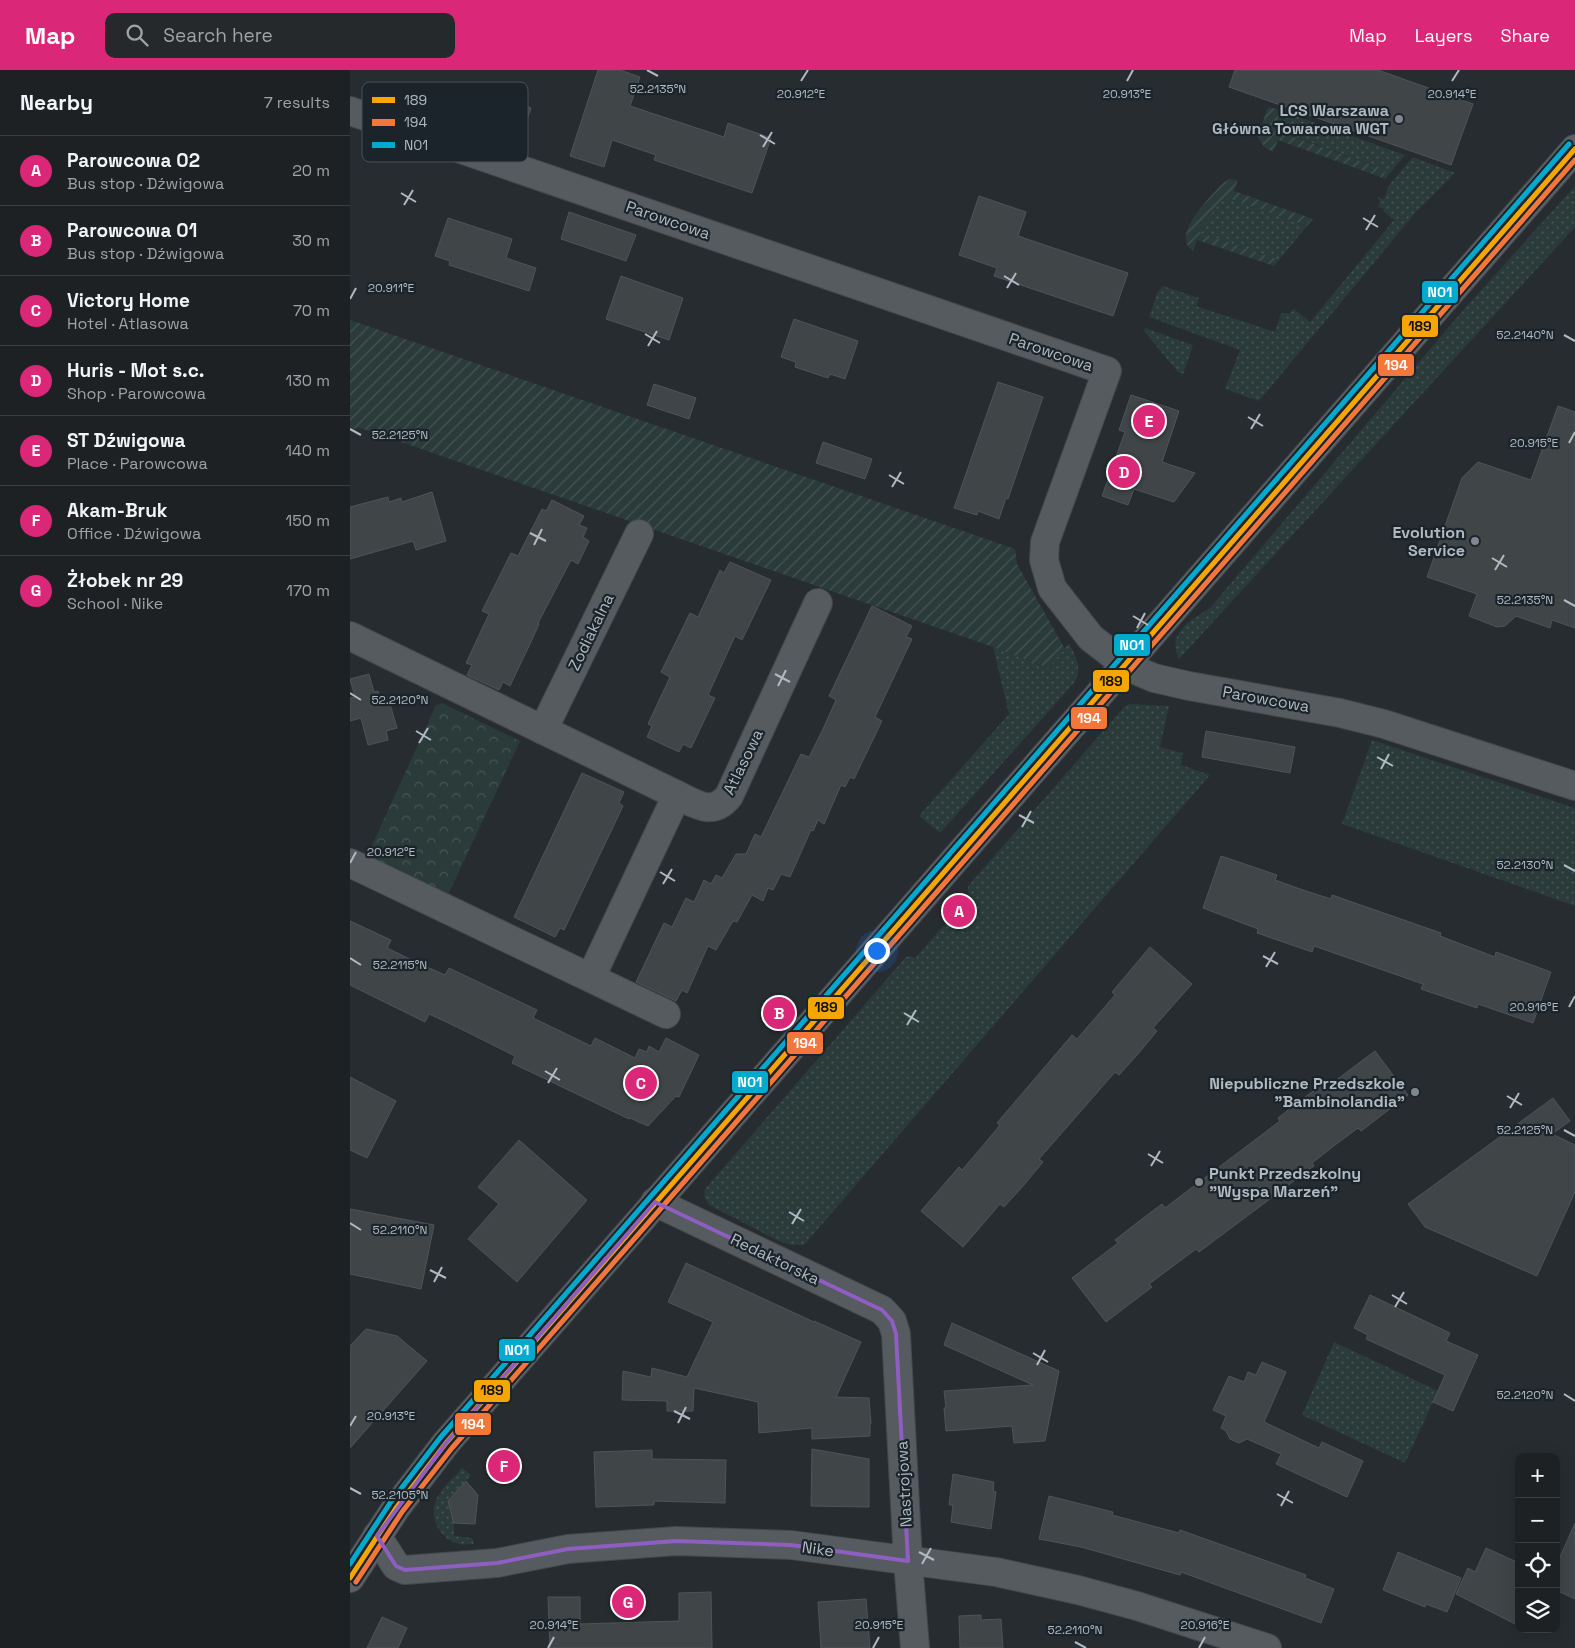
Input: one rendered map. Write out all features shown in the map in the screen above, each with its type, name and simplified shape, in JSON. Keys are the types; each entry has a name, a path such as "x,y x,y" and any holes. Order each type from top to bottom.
{"main road":[{"path":"350,1578 396,1508 446,1443 1575,149"}],"street":[{"name":"Parowcowa","path":"350,111 362,115"},
{"name":"Parowcowa","path":"498,162 1107,371 1045,542 1044,560 1052,588 1092,638 1125,664 1154,678 1340,713 1384,724 1575,786"},
{"name":"Zodiakalna","path":"542,730 639,534"},
{"name":"Atlasowa","path":"677,795 708,808 716,806 729,796 818,602"},
{"path":"350,636 677,795 591,977"},
{"path":"350,863 666,1014"},
{"name":"Redaktorska","path":"655,1202 882,1310 892,1321"},
{"name":"Nastrojowa","path":"892,1321 896,1334 908,1561 915,1648"},
{"name":"Nike","path":"377,1536 396,1566 405,1570 497,1563 568,1548 676,1541 791,1545 996,1572 1078,1590 1195,1624 1267,1648"}],"highlighted area":[{"path":"655,1202 882,1310 892,1321 896,1334 908,1561 791,1545 676,1541 568,1549 497,1563 405,1570 396,1566 377,1536 446,1443"}],"green space":[{"path":"1270,107 1287,113 1280,132 1386,170 1383,178 1278,140 1273,152 1268,149 1258,137 1267,109"},
{"path":"1287,113 1405,155 1385,179 1383,178 1386,170 1280,131"},
{"path":"1413,157 1455,173 1417,211 1259,401 1225,389 1240,350 1149,317 1157,293 1163,286 1199,298 1196,306 1275,332 1281,313 1290,313 1294,309 1310,322 1394,220 1383,211 1384,209 1378,207 1380,202 1378,197 1384,199 1389,185"},
{"path":"1230,179 1238,180 1234,191 1313,219 1307,226 1225,197 1200,228 1199,232 1279,260 1274,266 1197,240 1193,251 1187,244 1186,235 1195,216 1223,183"},
{"path":"1575,186 1575,227 1179,659 1176,642 1182,628 1210,608 1466,307"},
{"path":"1225,197 1307,226 1279,260 1198,232 1205,220"},
{"path":"350,320 1015,549 1017,564 1065,649 1048,668 993,647 384,436 360,428 350,429"},
{"path":"1145,328 1193,345 1183,374 1178,372 1144,331"},
{"path":"1069,643 1076,658 1078,668 1077,678 1074,683 940,833 919,816 1009,714 993,647 1048,668"},
{"path":"442,703 520,741 448,895 371,858 368,854 436,705"},
{"path":"1130,704 1169,706 1160,747 1183,753 1181,765 1210,775 804,1245 791,1245 777,1240 709,1205 704,1197 705,1189 906,957 911,956 915,958 948,921 956,927 973,906 968,900 971,896 968,893 968,886 1125,706"},
{"path":"1372,740 1575,808 1575,906 1342,824"},
{"path":"1334,1342 1438,1391 1405,1463 1302,1415"},
{"path":"462,1468 471,1475 448,1501 454,1523 454,1536 472,1538 474,1544 461,1544 452,1541 441,1532 435,1520 435,1505 439,1494"}],"building":[{"path":"598,70 620,70 640,77 630,106 724,137 728,123 771,138 752,193 654,160 656,155 612,140 604,167 570,156"},
{"name":"LCS Warszawa Główna Towarowa WGT","path":"1235,70 1378,70 1473,104 1451,165 1229,87"},
{"path":"979,196 1026,212 1018,236 1128,273 1113,316 994,276 997,268 959,255"},
{"path":"569,212 636,235 626,261 561,239"},
{"path":"448,218 512,239 506,258 536,268 529,291 449,265 450,261 435,256"},
{"path":"621,276 683,298 669,340 606,319"},
{"path":"794,319 858,341 845,379 830,374 828,378 795,367 796,362 781,357"},
{"path":"998,382 1043,397 1008,499 1006,498 999,519 978,511 977,515 954,508"},
{"path":"654,384 696,398 689,419 647,405"},
{"path":"1131,395 1179,411 1162,462 1195,473 1174,502 1134,489 1128,505 1102,496 1125,432 1119,430"},
{"path":"1558,406 1575,412 1575,628 1552,620 1550,628 1516,616 1505,626 1497,627 1469,616 1477,594 1427,577 1462,478 1478,462 1531,480"},
{"path":"823,442 872,459 865,479 816,463"},
{"path":"432,492 446,541 416,550 413,541 350,559 350,507 388,497 389,502 401,498 402,502"},
{"path":"552,500 584,516 579,525 587,528 583,537 589,541 578,564 571,560 538,623 510,686 503,682 499,690 467,675 472,665 466,663 489,614 482,611 511,553 518,556 542,509 546,511"},
{"path":"730,562 771,580 742,640 735,636 708,695 715,698 691,748 683,744 679,752 647,737 652,726 648,724 670,677 661,672 690,613 698,617 720,570 724,573"},
{"path":"872,606 912,626 906,637 912,639 875,717 882,721 854,779 850,777 845,787 841,785 824,824 818,820 813,831 811,830 790,877 781,874 773,890 768,888 763,901 752,895 737,922 733,921 716,950 708,946 687,993 682,990 676,1001 636,982 664,923 672,927 686,898 694,902 704,880 711,884 716,875 722,878 736,854 746,854 755,834 761,837 801,754 809,757 823,729 836,700 829,696"},
{"path":"369,674 374,692 378,691 380,700 388,697 397,728 386,731 388,740 368,745 361,718 350,721 350,698 355,697 350,679"},
{"path":"1206,731 1295,747 1290,773 1202,757"},
{"path":"582,773 624,792 619,803 623,806 564,930 560,928 555,937 514,917"},
{"path":"1221,856 1277,875 1275,880 1303,890 1331,899 1332,895 1441,933 1440,936 1495,957 1496,952 1551,972 1533,1023 1478,1004 1477,1008 1421,989 1423,984 1314,946 1312,952 1257,933 1258,929 1203,908"},
{"path":"350,921 391,940 387,948 416,962 445,975 449,968 537,1010 533,1018 591,1046 595,1038 635,1058 639,1049 647,1052 649,1046 659,1052 666,1038 699,1055 679,1097 676,1096 648,1126 629,1119 512,1063 515,1056 457,1027 429,1014 425,1022 350,985"},
{"path":"1150,947 1192,984 1153,1028 1157,1031 1138,1054 1119,1075 1115,1072 1039,1159 1043,1162 1024,1185 1004,1207 1000,1204 963,1247 921,1211 959,1167 962,1170 981,1148 1000,1125 997,1123 1072,1035 1077,1039 1115,995 1112,992"},
{"path":"1375,1051 1408,1095 1361,1131 1358,1128 1335,1145 1312,1163 1314,1166 1199,1252 1196,1249 1149,1284 1152,1287 1106,1322 1072,1278 1118,1243 1115,1240 1162,1204 1165,1208 1280,1121 1278,1118 1301,1100 1324,1083 1327,1087"},
{"path":"350,1077 396,1101 367,1158 350,1150"},
{"path":"1553,1098 1570,1121 1552,1134 1575,1145 1575,1192 1537,1276 1425,1227 1408,1204"},
{"path":"519,1140 587,1200 517,1282 468,1239 499,1204 478,1187"},
{"path":"350,1209 434,1225 421,1289 350,1274"},
{"path":"686,1263 861,1342 836,1397 869,1398 870,1436 812,1439 812,1428 759,1433 758,1402 694,1388 693,1411 667,1411 667,1401 622,1400 623,1371 651,1377 652,1368 687,1377 713,1322 668,1302"},
{"path":"1370,1295 1450,1333 1446,1341 1478,1355 1453,1411 1433,1402 1445,1375 1366,1339 1368,1335 1354,1328"},
{"path":"952,1323 1059,1371 1045,1441 1014,1443 1012,1426 946,1431 944,1391 1033,1385 944,1345"},
{"path":"366,1329 397,1336 427,1361 350,1448 350,1346"},
{"path":"1262,1362 1286,1372 1264,1422 1319,1448 1322,1442 1363,1461 1347,1497 1276,1464 1281,1454 1247,1439 1239,1443 1230,1439 1226,1431 1221,1428 1226,1416 1213,1410 1229,1376 1244,1382 1248,1372 1256,1375"},
{"path":"812,1449 869,1459 869,1507 811,1506"},
{"path":"652,1450 652,1459 726,1460 725,1503 654,1501 654,1505 596,1507 594,1452"},
{"path":"953,1474 994,1482 993,1491 996,1492 991,1529 951,1522 953,1505 949,1505"},
{"path":"466,1481 478,1495 475,1524 454,1523 448,1501"},
{"path":"1049,1496 1113,1512 1112,1515 1179,1533 1180,1530 1306,1575 1305,1578 1334,1589 1321,1623 1181,1572 1180,1575 1081,1547 1039,1539"},
{"path":"1575,1523 1575,1599 1560,1592 1560,1557"},
{"path":"1486,1548 1515,1561 1515,1624 1456,1594 1468,1568 1475,1572"},
{"path":"1398,1552 1461,1578 1447,1612 1426,1604 1425,1607 1383,1590"},
{"path":"711,1592 712,1648 550,1648 548,1597 580,1597 580,1624 679,1621 679,1593"},
{"path":"866,1599 870,1648 821,1648 818,1602"},
{"path":"981,1615 981,1620 1001,1619 1003,1648 960,1648 959,1616"},
{"path":"382,1617 407,1628 398,1648 367,1648"}],"transit line":[{"name":"N01","path":"350,1564 390,1503 440,1438 1569,144"},
{"name":"189","path":"350,1578 396,1508 446,1443 1575,149"},
{"name":"194","path":"356,1582 402,1512 452,1448 1575,160"}],"place":[{"name":"LCS Warszawa Główna Towarowa WGT","path":"1399,119"},
{"name":"ST Dźwigowa","path":"1149,421"},
{"name":"Huris - Mot s.c.","path":"1124,472"},
{"name":"Evolution Service","path":"1475,541"},
{"name":"Parowcowa 02","path":"959,911"},
{"name":"Parowcowa 01","path":"779,1013"},
{"name":"Victory Home","path":"641,1083"},
{"name":"Niepubliczne Przedszkole \"Bambinolandia\"","path":"1415,1092"},
{"name":"Punkt Przedszkolny \"Wyspa Marzeń\"","path":"1199,1182"},
{"name":"Akam-Bruk","path":"504,1466"},
{"name":"Żłobek nr 29","path":"628,1602"}]}
